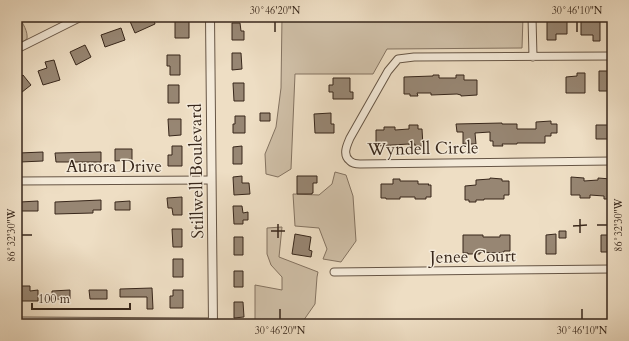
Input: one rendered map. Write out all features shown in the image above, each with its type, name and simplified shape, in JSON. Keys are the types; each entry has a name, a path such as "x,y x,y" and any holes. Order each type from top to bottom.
{"street":[{"path":"17,49 81,17"},
{"name":"Stillwell Boulevard","path":"210,17 213,323"},
{"path":"532,17 533,57"},
{"name":"Wyndell Circle","path":"612,56 414,57 398,60 388,71 350,138 345,152 350,162 360,164 612,161"},
{"name":"Aurora Drive","path":"17,181 211,180"},
{"name":"Jenee Court","path":"334,272 612,269"},
{"path":"17,321 213,323"}],"shaded area":[{"path":"17,17 19,17 24,25 27,39 17,45"},
{"path":"282,17 523,17 522,48 387,49 373,74 295,74 291,169 278,177 266,174 265,154 276,127 281,88"},
{"path":"335,172 346,175 353,196 356,241 341,262 323,259 327,249 319,228 295,226 293,194 319,195 332,184"},
{"path":"282,227 279,257 318,272 315,304 301,324 255,324 255,285 282,290 282,277 271,265 267,254 267,228"}],"building":[{"path":"135,17 153,17 155,24 135,33 129,19"},
{"path":"547,18 567,18 567,34 556,34 556,40 547,40"},
{"path":"581,18 600,18 600,41 593,41 593,35 581,35"},
{"path":"175,20 189,20 189,38 175,38"},
{"path":"232,23 240,23 241,31 244,31 244,40 232,40"},
{"path":"121,28 125,40 105,47 101,35"},
{"path":"85,45 91,57 76,65 70,52"},
{"path":"232,53 241,53 242,69 232,70"},
{"path":"167,55 180,55 180,75 170,75 170,66 167,66"},
{"path":"54,60 60,80 43,85 38,71 47,68 45,62"},
{"path":"599,71 612,71 612,91 599,91"},
{"path":"577,73 585,73 585,93 566,93 566,77 577,76"},
{"path":"23,75 31,85 17,96 17,79"},
{"path":"439,75 439,78 456,78 456,75 464,75 464,80 477,80 477,95 431,95 431,93 417,93 418,96 410,96 410,94 404,94 404,77"},
{"path":"333,78 350,78 350,92 353,92 353,99 333,99 333,92 329,92 329,85 333,85"},
{"path":"233,83 244,83 244,101 234,101"},
{"path":"168,85 179,85 179,103 168,103"},
{"path":"260,113 270,113 270,121 260,121"},
{"path":"331,113 331,124 334,124 334,133 315,133 314,114"},
{"path":"235,116 245,116 245,133 233,133"},
{"path":"168,119 181,119 181,135 169,136"},
{"path":"551,121 551,124 557,124 557,133 551,133 551,136 545,136 545,143 502,144 503,146 493,146 493,141 490,141 490,132 475,133 476,144 463,144 463,132 457,132 456,124 502,123 517,124 517,129 536,129 536,122"},
{"path":"409,125 418,125 418,129 422,129 423,146 409,144 376,146 376,130 384,130 384,127 395,127 395,130 409,129"},
{"path":"596,125 612,125 612,139 596,139"},
{"path":"172,146 182,146 182,166 168,166 168,155 172,155"},
{"path":"242,146 242,164 233,164 233,147"},
{"path":"115,149 132,149 132,160 115,161"},
{"path":"43,152 43,161 20,162 19,153"},
{"path":"101,152 101,162 56,162 55,153"},
{"path":"242,176 242,183 249,183 250,194 234,195 233,177"},
{"path":"297,176 317,176 317,183 313,183 312,194 297,194"},
{"path":"571,177 584,178 584,181 598,180 598,178 611,179 611,199 604,199 604,196 590,195 590,198 580,198 580,195 571,195"},
{"path":"490,178 509,181 509,195 504,195 504,199 484,199 476,200 476,202 469,202 469,200 465,200 465,186 476,185 476,180"},
{"path":"393,179 400,179 400,181 418,181 418,184 429,184 428,185 431,185 431,197 426,197 426,199 415,199 415,197 400,197 400,199 381,198 381,184 393,184"},
{"path":"182,197 182,215 173,215 172,208 168,208 167,198"},
{"path":"101,200 101,210 93,210 93,213 55,214 55,202"},
{"path":"38,201 38,211 20,211 20,202"},
{"path":"130,201 130,210 115,210 115,202"},
{"path":"233,206 242,206 243,213 248,212 248,220 243,220 243,224 234,224"},
{"path":"172,229 182,229 182,247 173,247"},
{"path":"559,231 566,231 566,238 559,238"},
{"path":"295,234 311,237 309,250 312,251 311,257 292,254"},
{"path":"556,234 556,254 546,254 546,235"},
{"path":"463,235 500,237 500,235 510,235 510,251 498,253 480,252 480,254 463,253"},
{"path":"601,235 612,235 612,247 610,247 610,252 601,252"},
{"path":"234,237 243,237 243,255 234,255"},
{"path":"173,259 183,259 183,277 173,277"},
{"path":"234,271 243,271 243,287 234,287"},
{"path":"21,286 30,286 30,291 38,290 38,301 21,301"},
{"path":"152,288 153,309 147,309 147,297 120,297 120,289"},
{"path":"70,290 70,299 52,299 52,291"},
{"path":"89,290 107,290 107,299 90,299"},
{"path":"173,290 183,290 183,308 170,308 170,296 173,296"},
{"path":"234,302 243,302 244,317 234,318"}]}
